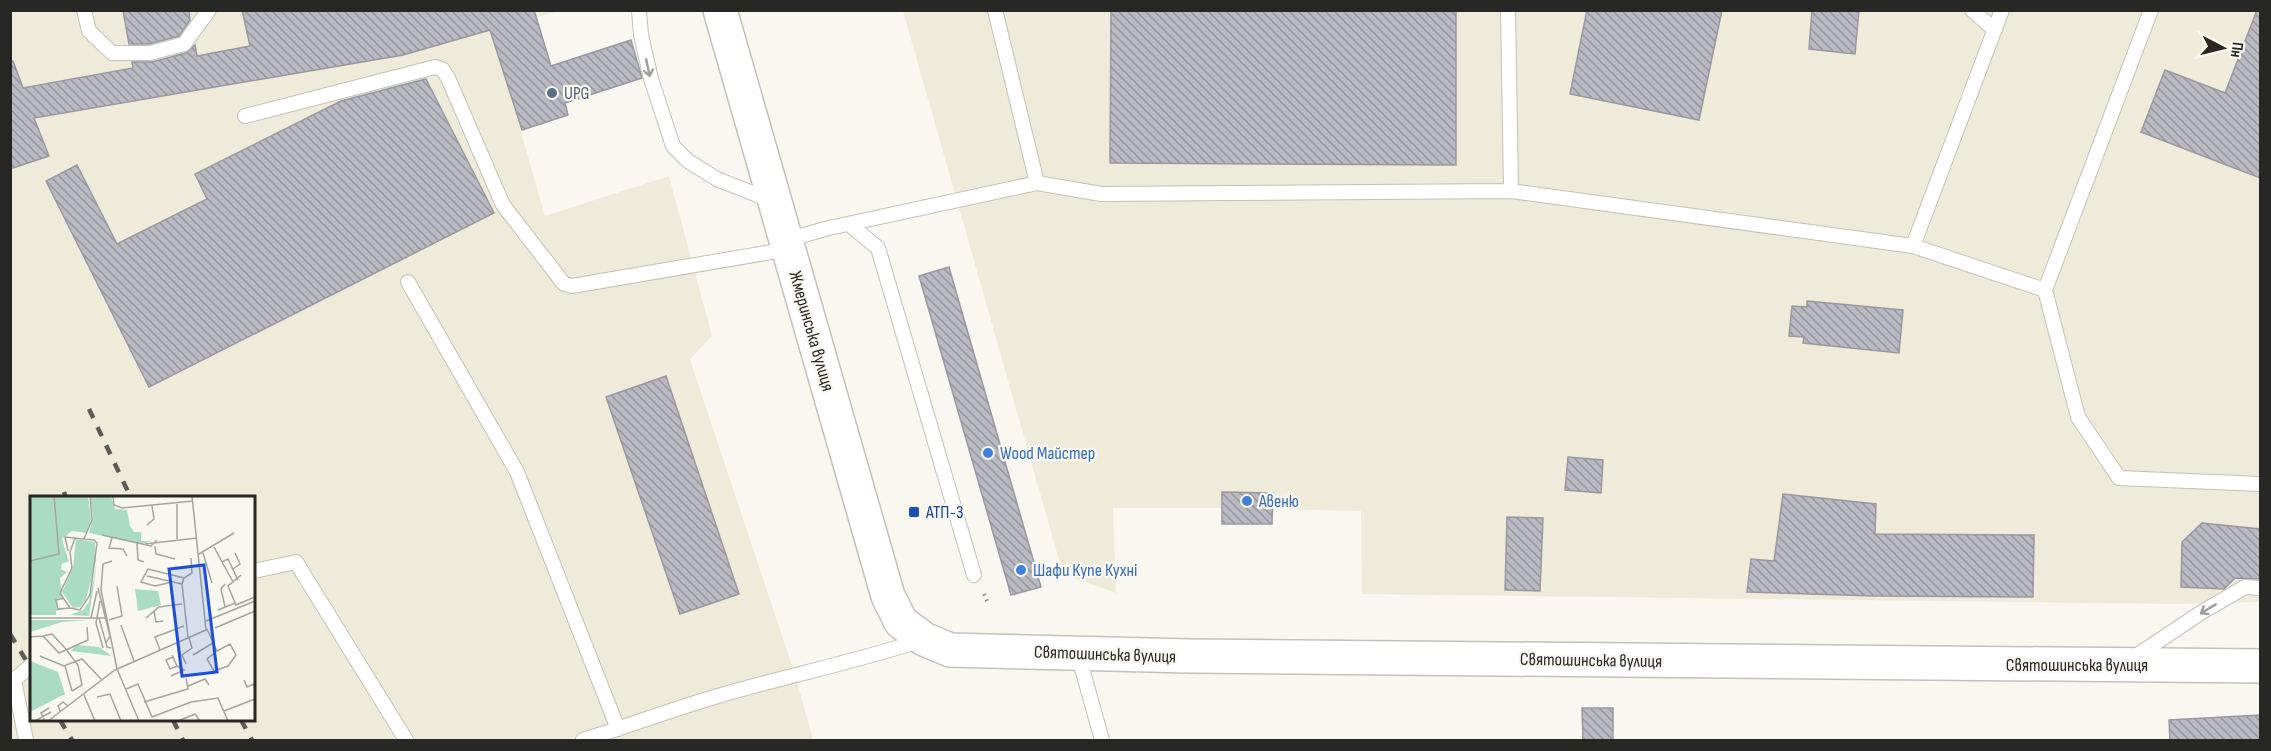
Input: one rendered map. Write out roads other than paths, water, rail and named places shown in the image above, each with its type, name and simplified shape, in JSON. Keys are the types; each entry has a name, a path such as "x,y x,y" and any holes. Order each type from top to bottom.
{"main road":[{"name":"Жмеринська вулиця","path":"720,10 888,596 901,622 924,639"},
{"name":"Святошинська вулиця","path":"924,639 950,650 1214,657 2260,666"}],"lane":[{"path":"84,10 89,31 112,53 150,53 184,44 209,10"},
{"path":"639,10 641,35 651,79 673,146 688,161 717,178 775,202"},
{"path":"995,10 1037,183"},
{"path":"1508,10 1511,191"},
{"path":"1972,10 1995,30"},
{"path":"1913,246 2002,10"},
{"path":"2151,10 2044,290 2078,417 2119,478 2260,484"},
{"path":"245,116 435,67 442,69 448,78 502,205 564,284 572,286 787,244 849,224 1037,183 1101,194 1511,191 1913,246 2044,290"},
{"path":"849,224 878,248 974,574"},
{"path":"408,282 517,472 618,729"},
{"path":"255,571 296,562 406,741"},
{"path":"2123,665 2202,612 2245,587 2260,588"},
{"path":"583,741 716,696 795,674 870,657 924,639"},
{"path":"1078,654 1102,741"},
{"path":"26,741 14,680 30,667"}],"railway":[{"path":"89,409 130,496"},
{"path":"64,492 65,496"},
{"path":"10,634 30,667"},
{"path":"61,721 72,740"},
{"path":"174,721 183,740"},
{"path":"242,721 252,740"}],"place":[{"name":"UPG","path":"552,93"},
{"name":"Wood Майстер","path":"988,453"},
{"name":"Авеню","path":"1247,501"},
{"name":"АТП-3","path":"914,512"},
{"name":"Шафи Купе Кухні","path":"1021,570"}]}
